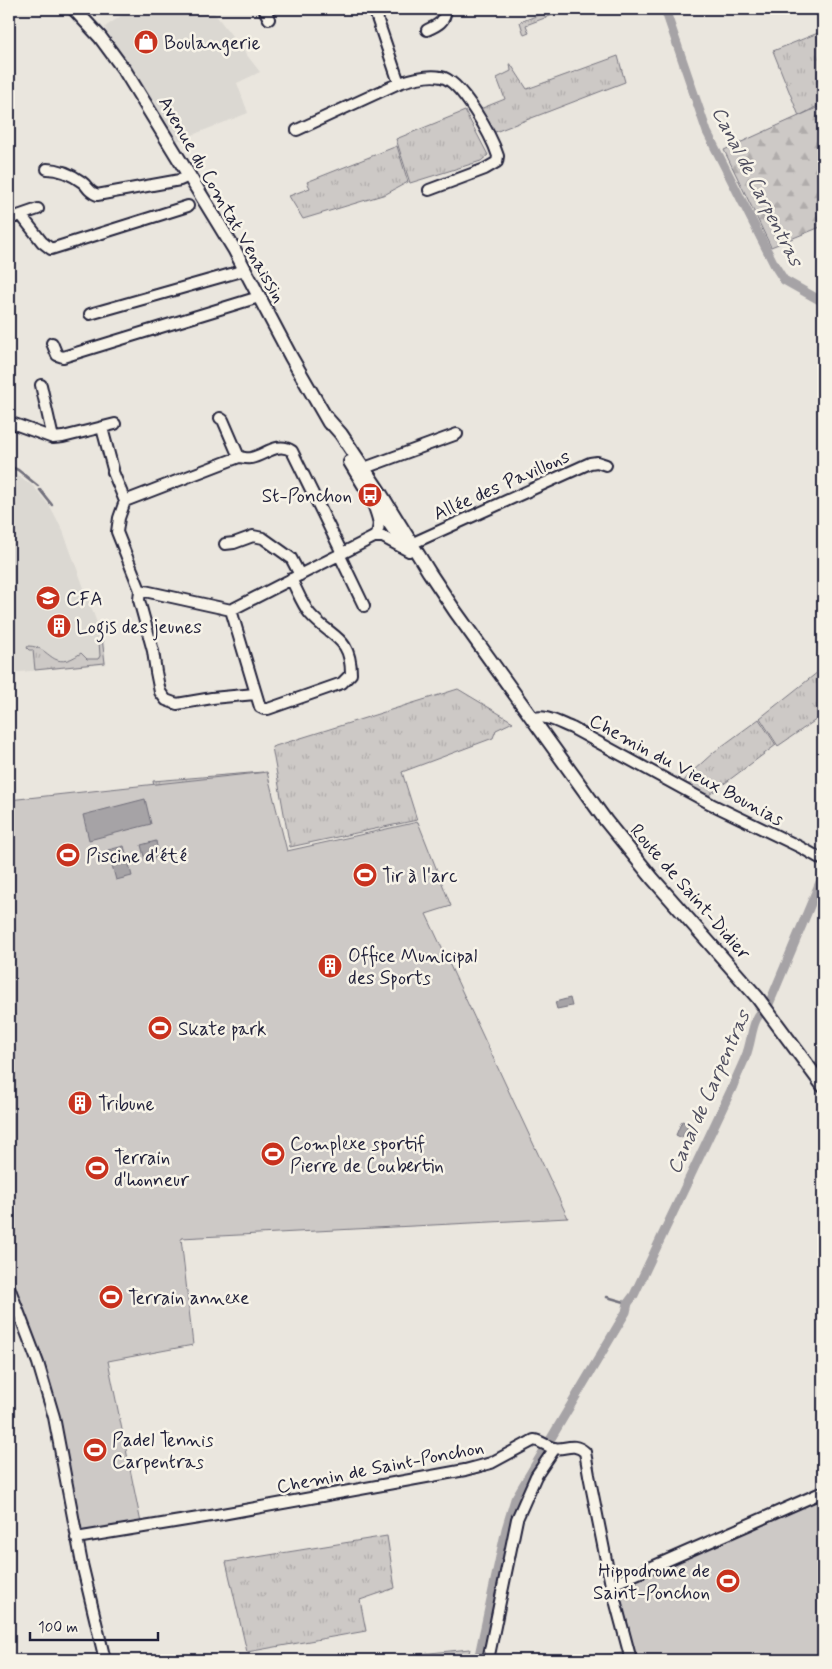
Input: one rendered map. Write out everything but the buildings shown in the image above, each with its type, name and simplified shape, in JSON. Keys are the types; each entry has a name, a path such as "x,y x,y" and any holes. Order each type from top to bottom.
{"main road":[{"name":"Avenue du Comtat Venaissin","path":"74,9 100,37 119,62 245,270 291,357 326,417 341,434 370,496 382,534 409,544"},
{"name":"Avenue du Comtat Venaissin","path":"359,470 388,506 409,544 532,719"},
{"name":"Route de Saint-Didier","path":"532,719 628,849 769,1012 823,1086"}],"street":[{"path":"374,9 399,83"},
{"path":"427,30 442,23 446,9"},
{"path":"297,130 399,83 430,77 442,77 451,82 473,108 498,156 497,162 485,169 429,190"},
{"path":"47,169 56,169 68,174 83,183 89,192 97,195 180,180 189,176"},
{"path":"21,215 42,242 51,249 188,206"},
{"path":"9,219 38,209"},
{"path":"90,314 245,270"},
{"path":"52,343 57,355 63,357 259,297"},
{"path":"41,385 53,438"},
{"path":"220,418 223,420 239,457"},
{"path":"9,422 53,438 115,424"},
{"path":"102,428 113,470 125,501 119,518 117,532 140,590 139,600 153,652 160,692 166,700 177,704 212,698 255,694"},
{"path":"359,470 457,434"},
{"path":"125,501 239,457 250,458 279,447 284,447 292,451 364,606"},
{"name":"Allée des Pavillons","path":"409,544 590,463 597,462 606,465"},
{"path":"140,590 231,610 382,534 391,516 388,506"},
{"path":"226,544 253,536 263,538 291,558 308,612 348,649 352,663 352,674 342,683 268,708 260,707 231,610"},
{"name":"Chemin du Vieux Bounias","path":"532,719 536,717 547,718 572,728 711,804 823,860"},
{"path":"9,1286 38,1362 54,1417 76,1538 105,1660"},
{"name":"Chemin de Saint-Ponchon","path":"76,1538 211,1516 465,1470 491,1463 534,1440 554,1448 572,1446 586,1452 588,1475 610,1585"},
{"path":"488,1660 517,1519 536,1476 554,1448"},
{"path":"631,1660 610,1585 823,1492"}],"shaded area":[{"path":"131,9 211,9 260,72 237,83 248,113 177,141 105,27"},
{"name":"CFA","path":"9,471 34,487 51,508 63,531 104,642 106,664 9,673"},
{"path":"145,799 151,824 89,840 83,815"},
{"path":"156,841 159,857 145,860 141,845"},
{"path":"124,846 132,876 116,880 108,850"},
{"path":"570,998 572,1006 557,1009 555,1002"},
{"path":"682,1121 689,1124 682,1138 676,1135"}],"green space":[{"path":"543,9 546,12 557,9 558,13 526,25 529,33 524,35 520,22 544,13"},
{"path":"823,31 823,103 799,116 773,51"},
{"path":"618,56 625,82 490,134 478,112 480,109 505,99 497,78 511,71 510,63 527,89"},
{"path":"823,105 823,226 771,247 724,150"},
{"path":"465,111 488,155 481,161 410,183 396,139"},
{"path":"397,146 408,182 386,194 303,219 289,196 310,188 307,182"},
{"path":"102,638 105,663 35,670 33,650 27,648 28,646 36,647 57,660 63,661 81,653 87,659 98,659 100,656 99,641"},
{"path":"823,668 823,715 778,746 760,718"},
{"path":"458,689 513,722 496,730 493,738 402,772 417,820 290,847 272,747"},
{"path":"759,719 776,745 705,798 681,784 714,752"},
{"path":"263,772 265,776 157,804 153,781"},
{"name":"Complexe sportif Pierre de Coubertin","path":"267,772 287,851 418,822 451,906 426,914 568,1218 181,1238 193,1345 108,1361 141,1523 81,1533 52,1397 41,1356 9,1274 9,800"},
{"name":"Hippodrome de Saint-Ponchon","path":"823,1496 823,1660 637,1660 616,1599 620,1588"},
{"path":"387,1536 395,1588 360,1600 366,1631 247,1652 226,1562"},
{"path":"470,1649 467,1660 388,1660 390,1657"},
{"path":"622,1653 624,1660 568,1660"}],"waterway":[{"name":"Canal de Carpentras","path":"665,9 707,132 775,266 784,280 823,302"},
{"path":"9,466 18,470 38,486"},
{"path":"40,490 52,505"},
{"name":"Canal de Carpentras","path":"478,1660 506,1529 515,1499 626,1312 628,1303 634,1295 733,1086 747,1053 756,1021 769,1004 823,875"},
{"path":"607,1297 628,1303"}],"place":[{"name":"Boulangerie","path":"146,42"},
{"name":"St-Ponchon","path":"370,495"},
{"name":"CFA","path":"48,598"},
{"name":"Logis des jeunes","path":"59,626"},
{"name":"Piscine d'été","path":"68,855"},
{"name":"Tir à l'arc","path":"365,875"},
{"name":"Office Municipal des Sports","path":"330,966"},
{"name":"Skate park","path":"160,1028"},
{"name":"Tribune","path":"80,1103"},
{"name":"Complexe sportif Pierre de Coubertin","path":"273,1154"},
{"name":"Terrain d'honneur","path":"97,1168"},
{"name":"Terrain annexe","path":"111,1297"},
{"name":"Padel Tennis Carpentras","path":"95,1450"},
{"name":"Hippodrome de Saint-Ponchon","path":"728,1581"}]}
